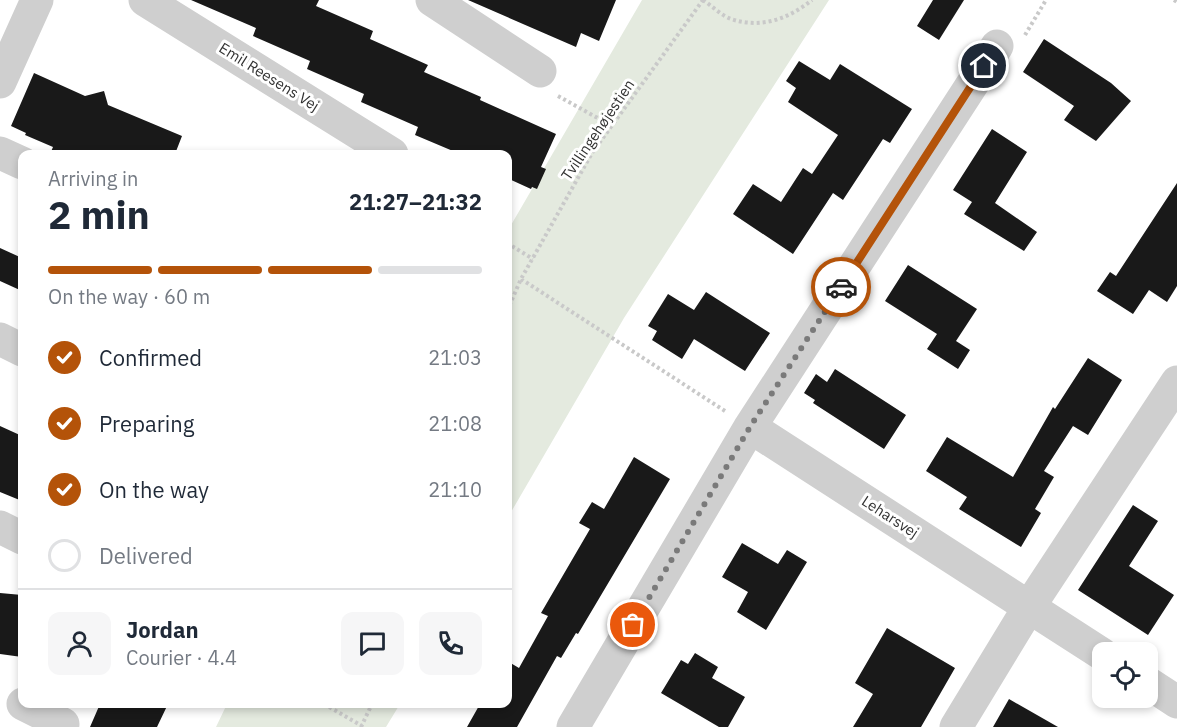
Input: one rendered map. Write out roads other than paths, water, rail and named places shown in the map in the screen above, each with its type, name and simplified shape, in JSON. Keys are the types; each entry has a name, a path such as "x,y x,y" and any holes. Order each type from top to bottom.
{"street":[{"path":"0,82 37,0"},
{"name":"Emil Reesens Vej","path":"145,0 386,150"},
{"path":"432,0 540,71"},
{"path":"573,727 750,427 997,46"},
{"path":"0,153 18,161"},
{"path":"0,339 18,348"},
{"path":"956,727 1029,607 1177,382"},
{"name":"Leharsvej","path":"750,427 1092,648"},
{"path":"0,528 18,536"},
{"path":"1158,690 1177,702"},
{"path":"0,692 18,701"},
{"path":"37,708 65,718"}]}
